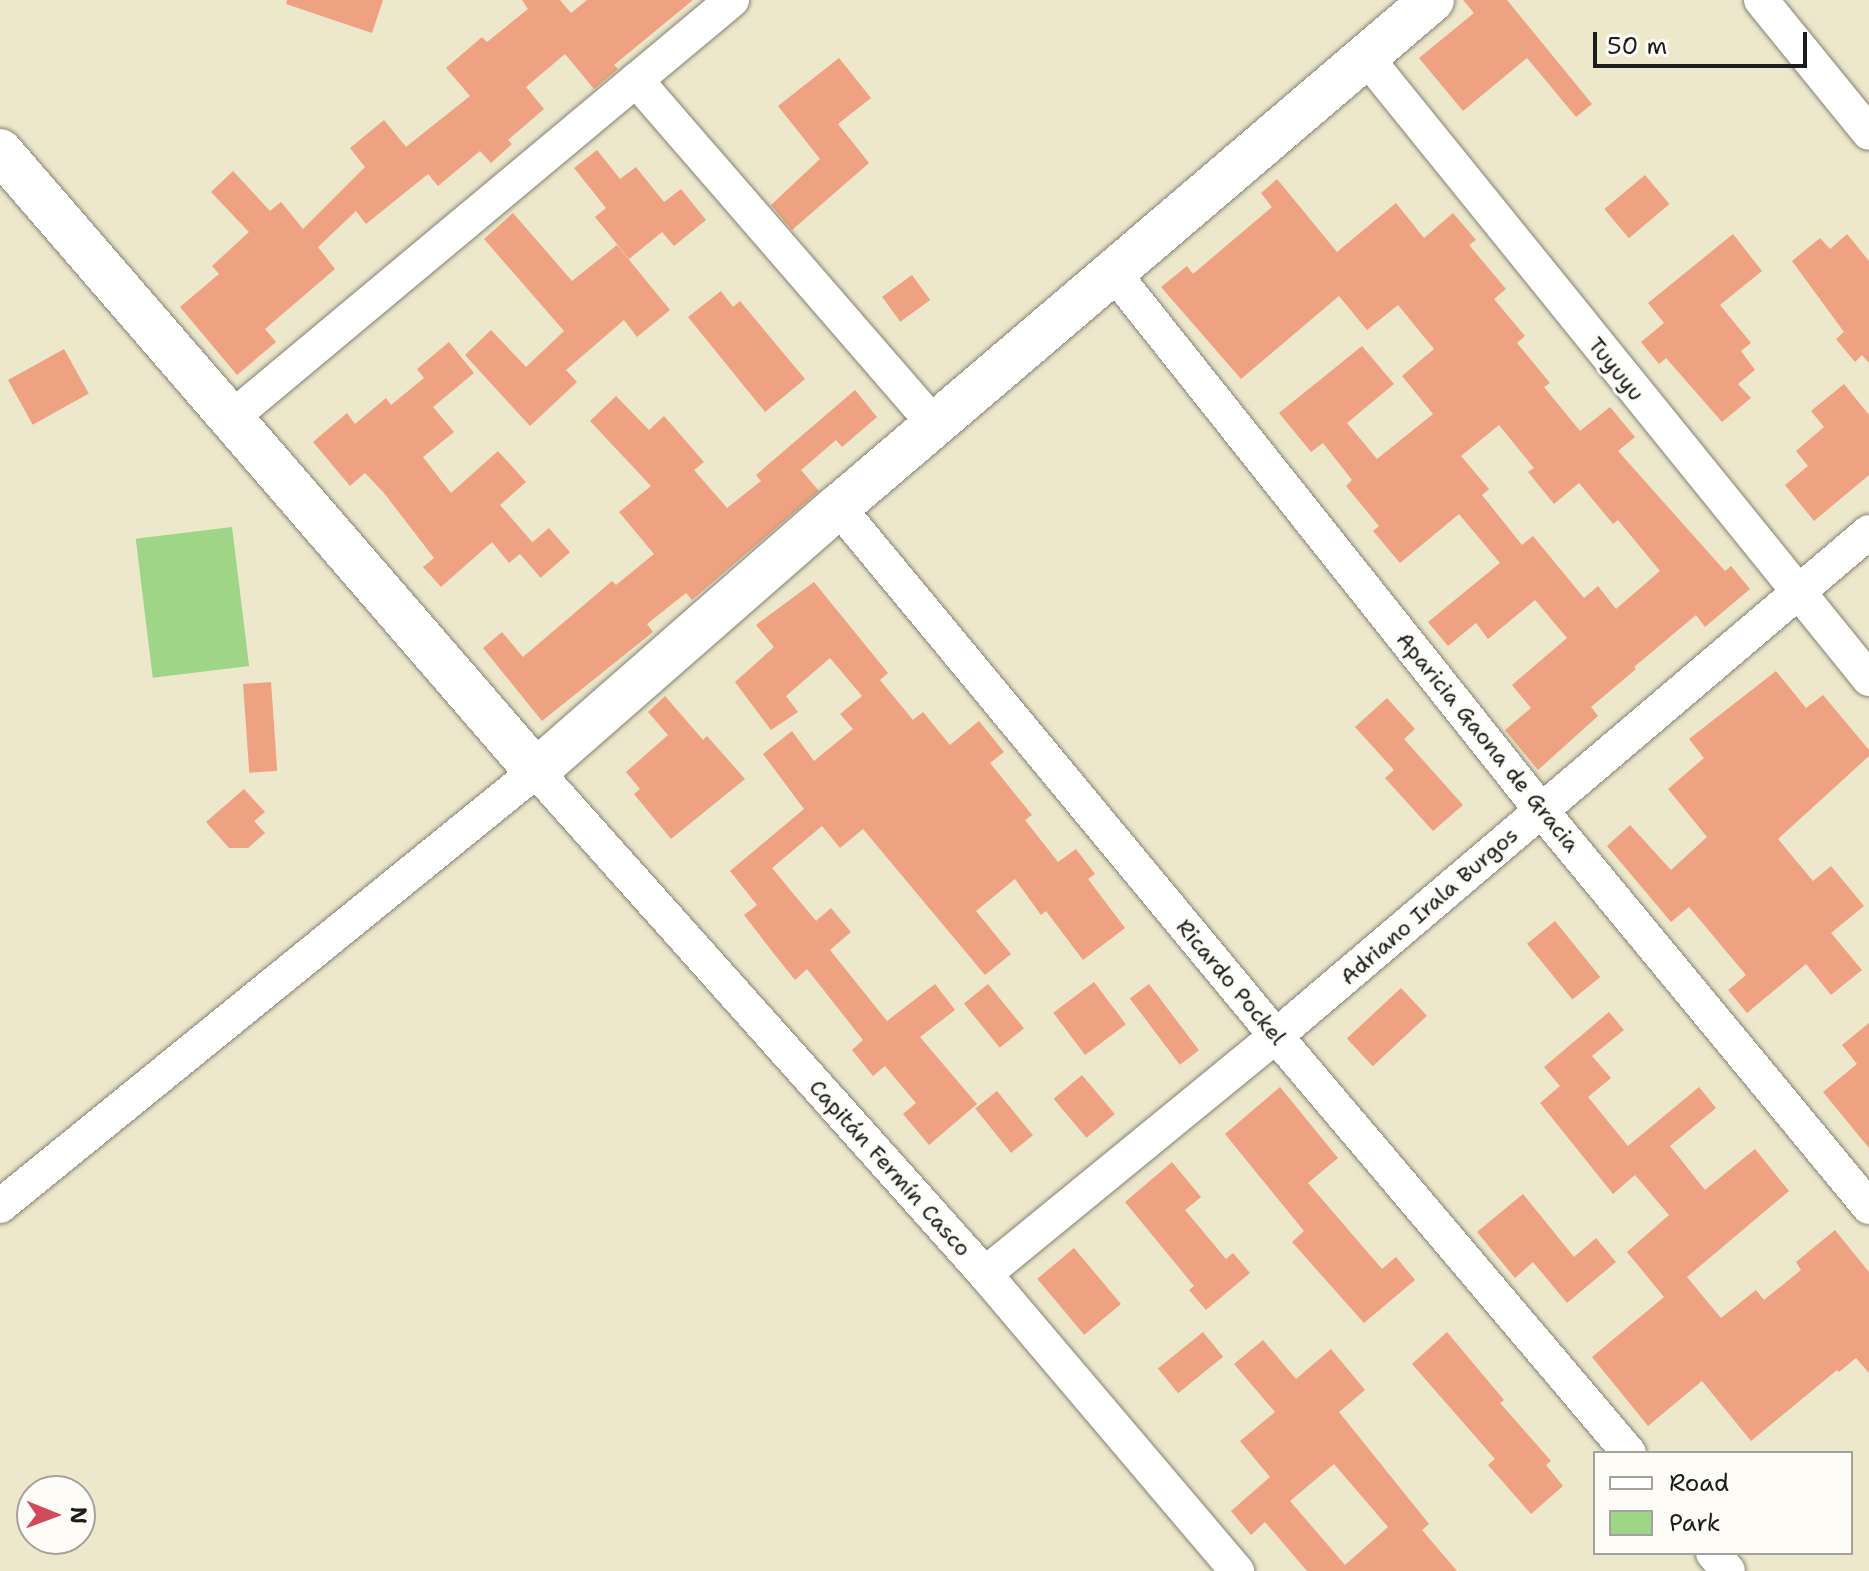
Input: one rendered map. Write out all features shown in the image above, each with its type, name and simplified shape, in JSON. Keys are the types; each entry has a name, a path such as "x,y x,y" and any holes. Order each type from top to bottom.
{"street":[{"path":"230,419 732,0"},
{"path":"0,1206 536,771 838,507 1432,0"},
{"path":"1761,0 1869,133"},
{"name":"Tuyuyu","path":"1366,57 1869,679"},
{"path":"636,80 935,425"},
{"path":"0,151 536,771"},
{"name":"Aparicia Gaona de Gracia","path":"1113,272 1541,810 1869,1207"},
{"name":"Ricardo Pockel","path":"838,507 1276,1036 1627,1451"},
{"name":"Adriano Irala Burgos","path":"985,1274 1276,1036 1869,532"},
{"name":"Capitán Fermín Casco","path":"536,771 985,1274 1237,1571"},
{"path":"1715,1555 1728,1571"}],"green space":[{"path":"232,527 249,666 153,678 136,539"}],"building":[{"path":"287,0 383,0 372,33 286,4"},
{"path":"522,0 560,0 571,13 587,0 693,0 614,65 618,69 594,89 565,54 526,87 544,109 508,140 512,144 491,163 480,151 438,186 428,174 366,224 356,211 318,247 335,269 265,329 276,342 237,375 180,307 219,274 212,266 249,232 211,192 233,171 270,211 281,202 303,229 365,167 350,148 384,120 406,147 470,96 446,68 482,37 487,42 528,9"},
{"path":"1463,0 1507,0 1592,104 1576,117 1527,58 1463,111 1419,58 1474,13"},
{"path":"839,58 871,98 838,124 869,163 792,230 771,205 820,159 778,106"},
{"path":"597,150 620,179 636,167 664,202 681,189 706,220 674,246 662,232 629,259 595,217 606,208 574,168"},
{"path":"1645,175 1669,204 1629,238 1604,209"},
{"path":"1277,179 1337,252 1396,203 1424,238 1453,213 1476,240 1469,245 1506,289 1494,299 1525,336 1517,343 1550,383 1544,387 1580,431 1610,407 1635,437 1618,451 1725,571 1731,566 1750,589 1705,627 1696,615 1634,667 1636,669 1591,707 1598,716 1538,770 1505,730 1531,708 1512,685 1567,638 1535,600 1488,639 1476,623 1448,646 1428,622 1500,563 1459,514 1400,563 1373,531 1379,526 1346,486 1352,480 1323,443 1311,452 1279,413 1362,346 1394,384 1347,423 1377,459 1433,414 1402,376 1434,349 1398,305 1367,330 1339,296 1241,379 1161,287 1187,266 1193,274 1272,207 1261,193","holes":["1499,425 1534,468 1528,472 1554,504 1579,483 1613,524 1618,520 1660,571 1616,609 1598,586 1584,598 1533,536 1522,545 1482,495 1489,489 1461,456"]},
{"path":"513,213 572,281 617,245 670,310 637,337 624,320 566,370 577,382 530,426 465,355 491,330 526,367 564,331 484,239"},
{"path":"1733,234 1762,271 1720,305 1751,343 1741,351 1755,370 1738,384 1751,398 1722,422 1666,358 1659,364 1641,342 1664,323 1648,303"},
{"path":"1847,234 1869,261 1869,363 1862,355 1855,362 1836,339 1844,332 1792,261 1820,238 1830,249"},
{"path":"912,275 930,300 900,322 882,297"},
{"path":"721,291 733,307 740,301 805,379 765,412 688,317"},
{"path":"449,342 474,373 433,407 454,432 423,457 451,493 498,451 526,482 500,505 533,543 509,563 492,542 441,587 423,567 434,558 384,493 365,473 350,486 313,442 347,413 355,424 386,398 391,405 424,378 417,369"},
{"path":"64,349 89,394 33,425 8,380"},
{"path":"1844,384 1869,415 1869,475 1814,521 1785,485 1808,466 1796,451 1824,427 1811,411"},
{"path":"855,390 877,417 842,447 836,440 801,470 819,491 692,600 686,593 647,624 653,632 542,721 483,648 502,632 523,657 612,581 616,585 654,554 619,512 651,486 590,421 616,396 649,430 664,416 704,462 694,470 727,508 761,481 756,475"},
{"path":"549,528 570,552 541,578 520,554"},
{"path":"814,582 888,673 880,680 913,720 923,712 950,745 979,721 1004,752 990,763 1032,815 1025,820 1058,862 1076,849 1095,874 1088,879 1125,928 1083,960 1046,911 1041,915 1015,879 976,911 1011,954 985,975 863,829 840,848 822,826 772,868 816,921 831,908 851,932 830,950 887,1021 935,984 955,1010 920,1037 977,1104 929,1145 903,1114 916,1103 885,1066 873,1076 852,1050 863,1040 807,969 795,980 744,915 757,905 730,871 804,809 763,754 792,731 814,761 853,729 840,714 862,696 830,658 786,696 798,712 771,730 735,682 774,647 756,625"},
{"path":"1776,671 1806,708 1823,695 1869,750 1869,756 1778,839 1813,881 1831,866 1864,906 1831,933 1862,970 1831,995 1806,964 1747,1013 1728,990 1746,975 1689,907 1671,922 1607,846 1630,825 1671,870 1707,837 1668,789 1704,758 1689,739"},
{"path":"271,682 277,771 249,773 243,684"},
{"path":"665,696 703,740 707,736 745,779 671,839 634,794 640,789 626,772 668,735 648,712"},
{"path":"1387,698 1415,729 1404,739 1463,805 1433,831 1385,778 1394,770 1355,727"},
{"path":"244,789 265,812 254,821 265,833 248,848 229,848 206,822"},
{"path":"1555,921 1600,977 1572,1000 1527,944"},
{"path":"1094,982 1126,1024 1085,1055 1053,1013"},
{"path":"988,984 1024,1028 1000,1048 964,1004"},
{"path":"1149,984 1199,1050 1180,1065 1130,998"},
{"path":"1401,988 1427,1016 1373,1066 1347,1038"},
{"path":"1609,1012 1624,1030 1592,1056 1611,1078 1588,1097 1628,1146 1699,1087 1716,1108 1670,1146 1705,1190 1755,1149 1789,1191 1687,1277 1721,1318 1756,1290 1764,1300 1801,1270 1796,1262 1835,1230 1869,1272 1869,1373 1856,1358 1751,1441 1702,1381 1648,1426 1592,1357 1664,1297 1627,1252 1669,1215 1635,1175 1613,1194 1540,1103 1560,1086 1544,1067"},
{"path":"1869,1023 1869,1148 1823,1092 1857,1064 1842,1045"},
{"path":"1082,1075 1115,1114 1086,1138 1054,1099"},
{"path":"1280,1087 1338,1158 1308,1183 1382,1269 1396,1257 1415,1280 1364,1323 1292,1242 1304,1231 1225,1134"},
{"path":"997,1091 1033,1135 1011,1153 975,1109"},
{"path":"1172,1162 1201,1197 1185,1210 1226,1259 1233,1253 1250,1273 1206,1310 1189,1290 1194,1286 1125,1202"},
{"path":"1523,1194 1574,1257 1596,1238 1616,1262 1567,1303 1533,1262 1515,1278 1477,1232"},
{"path":"1074,1248 1121,1304 1084,1335 1037,1279"},
{"path":"1203,1332 1223,1357 1178,1393 1158,1369"},
{"path":"1447,1332 1504,1400 1500,1403 1551,1461 1546,1465 1563,1486 1531,1514 1488,1465 1495,1459 1412,1364"},
{"path":"1263,1340 1296,1379 1331,1349 1365,1390 1339,1412 1429,1524 1422,1530 1457,1571 1307,1571 1265,1522 1251,1535 1231,1511 1270,1477 1240,1441 1275,1412 1234,1364","holes":["1334,1464 1388,1527 1345,1565 1290,1501"]}]}
